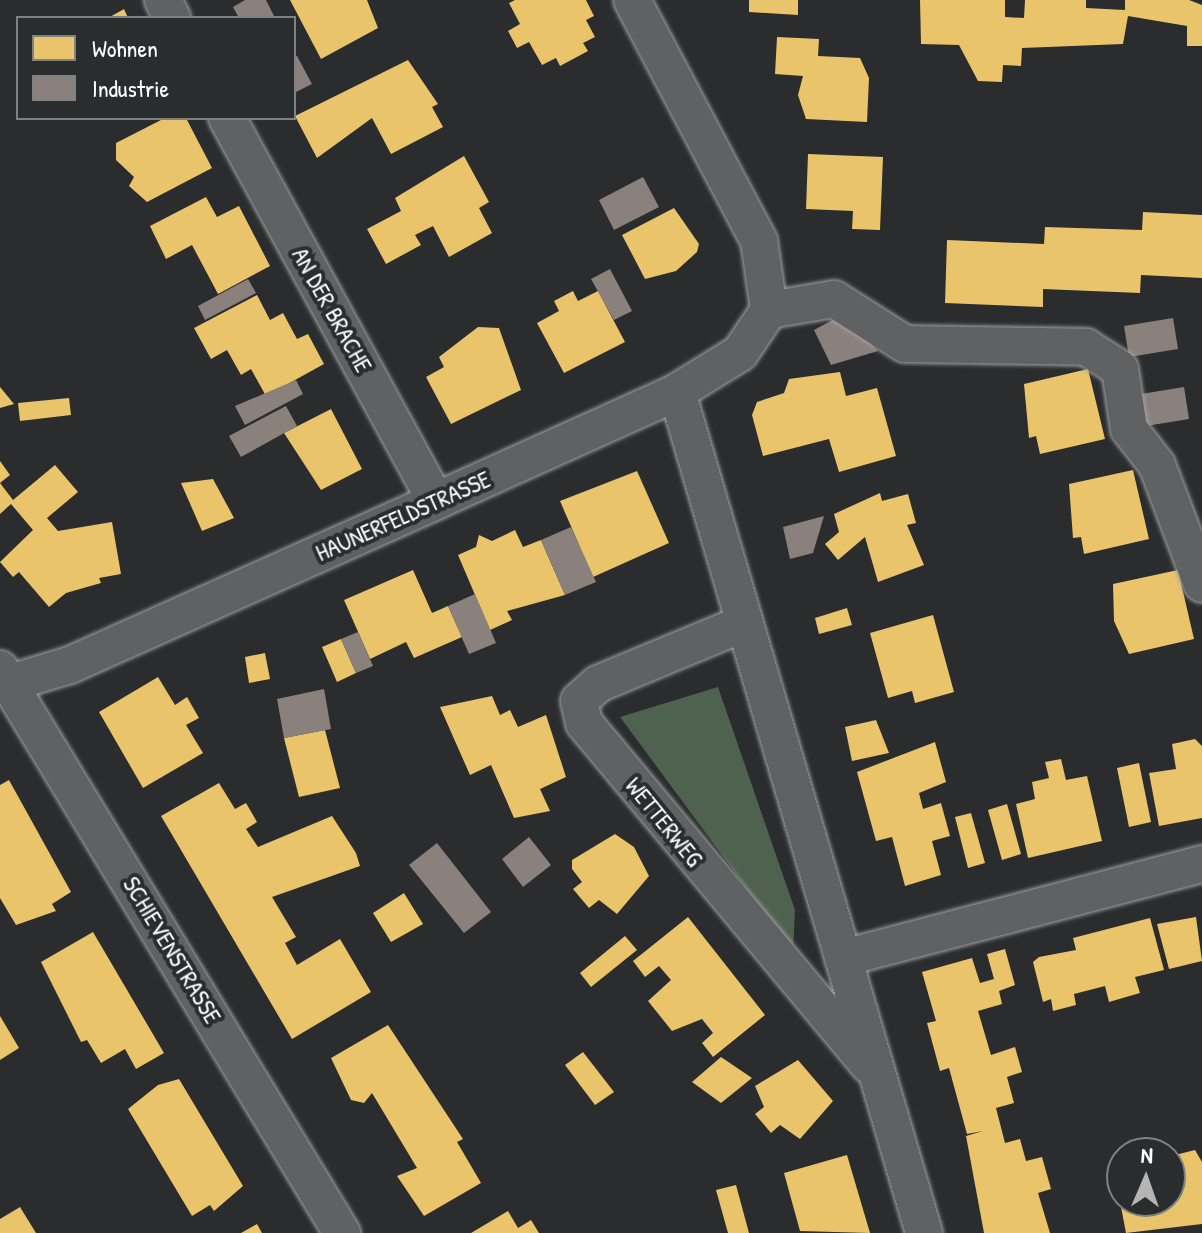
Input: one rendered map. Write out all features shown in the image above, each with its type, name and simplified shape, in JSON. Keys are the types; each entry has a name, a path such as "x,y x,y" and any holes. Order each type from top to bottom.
{"street":[{"path":"632,0 759,241 769,310 834,299 905,344 1086,347 1120,369 1129,429 1157,465 1202,584"},
{"name":"AN DER BRACHE","path":"228,120 436,501"},
{"name":"HAUNERFELDSTRASSE","path":"4,679 70,665 677,392 740,353 769,310"},
{"name":"WETTERWEG","path":"677,392 742,624 924,1233"},
{"name":"WETTERWEG","path":"742,624 598,684 579,701 584,723 878,1075"},
{"name":"SCHIEVENSTRASSE","path":"4,679 342,1233"},
{"path":"843,958 1202,864"}],"green space":[{"path":"718,687 795,910 793,951 620,717"}],"building: Wohnen":[{"path":"290,0 367,0 378,28 321,59"},
{"path":"515,0 586,0 594,16 586,20 595,37 583,43 588,51 560,66 556,58 542,65 529,42 517,48 508,31 520,24 509,3"},
{"path":"749,0 798,0 798,15 749,12"},
{"path":"920,0 1005,0 1005,17 1024,18 1025,0 1086,0 1086,8 1125,10 1125,0 1189,0 1202,5 1202,46 1187,46 1187,26 1128,16 1123,44 1022,48 1021,66 1003,65 1002,82 978,81 959,45 921,44"},
{"path":"124,9 127,16 112,16"},
{"path":"777,37 819,39 818,56 860,58 869,78 867,122 806,119 798,95 803,76 775,74"},
{"path":"408,60 438,104 432,107 443,127 391,154 372,118 317,158 296,116"},
{"path":"161,120 187,120 212,168 147,202 129,186 134,177 116,160 116,143"},
{"path":"808,154 883,157 880,230 852,229 853,211 806,209"},
{"path":"464,156 489,202 479,208 492,233 449,257 433,226 415,235 421,245 386,264 367,229 401,211 395,198"},
{"path":"206,197 217,217 239,206 270,266 218,294 192,245 166,259 150,226"},
{"path":"674,208 699,244 697,252 676,271 645,279 622,235"},
{"path":"1143,212 1202,215 1202,278 1141,275 1140,293 1043,289 1043,307 945,303 947,240 1044,244 1045,227 1142,230"},
{"path":"573,291 578,301 598,291 625,342 564,373 537,323 559,311 554,301"},
{"path":"257,295 270,320 283,313 297,339 308,334 324,364 266,396 251,369 241,375 227,350 211,359 194,328"},
{"path":"478,327 499,328 521,390 451,424 426,377 444,367 439,357"},
{"path":"1088,369 1105,439 1040,454 1036,436 1029,438 1024,384"},
{"path":"840,372 846,396 877,388 896,456 839,472 829,439 763,456 752,415 757,402 784,393 789,379"},
{"path":"0,387 14,404 0,408"},
{"path":"69,398 71,415 20,421 18,403"},
{"path":"331,409 362,469 321,490 284,433"},
{"path":"0,461 10,475 0,483"},
{"path":"55,465 78,492 47,518 58,531 112,522 121,574 99,578 101,583 66,593 49,607 19,572 13,577 0,562 33,530 11,504 0,514 0,483 13,500"},
{"path":"1133,470 1149,539 1084,554 1081,537 1073,538 1069,484"},
{"path":"637,471 669,543 593,577 560,501"},
{"path":"213,479 234,518 202,531 181,483"},
{"path":"880,493 882,501 908,494 916,523 907,525 924,565 878,582 865,537 838,560 825,544 839,532 834,514"},
{"path":"515,530 523,547 541,540 565,595 507,611 512,620 490,630 458,555 476,547 479,535 492,541"},
{"path":"413,570 432,613 448,606 462,637 414,658 406,642 370,659 344,600"},
{"path":"1178,570 1194,639 1129,654 1114,621 1113,584"},
{"path":"847,608 852,625 819,634 815,618"},
{"path":"933,615 954,692 915,703 912,691 888,698 870,633"},
{"path":"341,639 356,673 337,682 322,647"},
{"path":"265,653 270,679 249,683 245,657"},
{"path":"158,677 175,705 187,697 199,718 186,725 203,753 143,788 99,712"},
{"path":"492,696 500,715 510,710 518,727 546,715 566,777 540,789 550,811 514,818 491,765 470,775 440,707"},
{"path":"876,720 889,753 852,761 845,727"},
{"path":"325,730 340,788 299,797 284,738"},
{"path":"1195,739 1202,746 1202,818 1159,826 1149,773 1176,769 1172,744"},
{"path":"935,742 946,782 919,793 923,809 941,803 950,836 932,841 941,875 905,886 892,837 876,841 857,772"},
{"path":"1061,759 1066,780 1087,776 1102,841 1028,858 1016,804 1035,799 1032,782 1049,778 1045,762"},
{"path":"1139,763 1151,822 1129,827 1117,768"},
{"path":"9,780 71,892 52,904 56,911 16,925 0,898 0,785"},
{"path":"219,783 235,809 246,803 257,822 246,829 258,847 332,816 356,853 360,866 272,897 296,937 285,943 297,965 340,939 371,992 292,1039 161,816"},
{"path":"1007,804 1021,854 1002,860 988,810"},
{"path":"971,813 985,863 968,868 955,817"},
{"path":"615,834 634,847 649,876 617,914 599,900 589,908 573,889 582,882 572,869 572,860"},
{"path":"404,893 423,924 391,942 373,913"},
{"path":"688,917 765,1015 713,1057 702,1043 713,1033 702,1019 672,1031 648,1001 671,980 659,966 645,977 633,961"},
{"path":"1196,917 1202,961 1169,969 1157,924"},
{"path":"1150,918 1164,970 1135,977 1140,993 1109,1002 1105,986 1074,994 1076,1005 1053,1011 1051,999 1043,1002 1033,962 1039,957 1076,950 1073,938"},
{"path":"93,932 164,1053 136,1069 125,1049 101,1063 87,1040 81,1042 41,962"},
{"path":"625,936 637,950 591,987 580,973"},
{"path":"1005,949 1015,985 999,991 1002,1004 978,1011 991,1055 1015,1047 1022,1072 1007,1077 1014,1103 996,1108 1005,1143 1020,1139 1026,1161 1042,1157 1051,1189 1038,1193 1050,1233 984,1233 966,1136 983,1131 967,1134 949,1068 940,1071 927,1023 936,1021 922,972 972,958 980,983 994,979 987,954"},
{"path":"0,1016 19,1048 0,1060"},
{"path":"388,1025 463,1139 457,1142 481,1183 424,1216 397,1176 417,1168 372,1093 364,1103 351,1100 331,1058"},
{"path":"583,1052 614,1092 595,1105 565,1065"},
{"path":"721,1057 752,1078 721,1103 692,1082"},
{"path":"798,1060 833,1101 800,1139 780,1125 771,1133 755,1114 764,1107 755,1086"},
{"path":"179,1079 243,1186 214,1211 210,1205 192,1216 128,1109 158,1085"},
{"path":"1195,1150 1202,1162 1202,1224 1126,1233 1123,1217 1186,1217 1186,1152"},
{"path":"847,1155 870,1233 800,1231 784,1173"},
{"path":"736,1185 749,1233 728,1233 716,1190"},
{"path":"20,1207 36,1233 0,1233 0,1219"},
{"path":"508,1211 518,1228 531,1220 539,1233 471,1233"},
{"path":"257,1224 262,1233 241,1233"}],"building: Industrie":[{"path":"245,0 266,0 274,16 238,16 233,7"},
{"path":"296,56 312,84 296,92"},
{"path":"643,177 659,207 614,230 599,200"},
{"path":"610,269 632,311 614,320 591,279"},
{"path":"248,279 256,293 205,320 198,306"},
{"path":"840,316 878,351 831,365 814,330"},
{"path":"1173,318 1178,349 1129,357 1124,326"},
{"path":"296,380 303,394 245,425 235,406"},
{"path":"1184,387 1189,419 1140,427 1135,395"},
{"path":"286,406 297,426 241,457 229,436"},
{"path":"824,516 813,553 790,559 783,527"},
{"path":"571,527 596,582 565,595 541,540"},
{"path":"475,594 496,643 469,654 448,606"},
{"path":"358,632 373,666 356,673 341,639"},
{"path":"324,689 331,729 284,738 277,699"},
{"path":"529,837 551,865 523,887 502,859"},
{"path":"437,843 491,912 464,933 409,865"}]}
